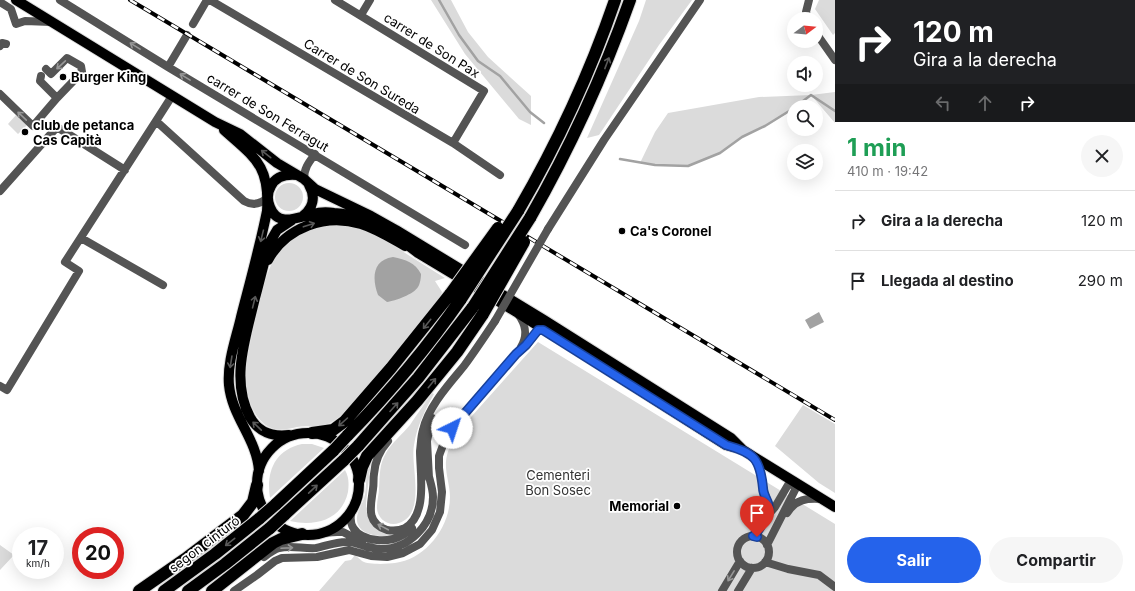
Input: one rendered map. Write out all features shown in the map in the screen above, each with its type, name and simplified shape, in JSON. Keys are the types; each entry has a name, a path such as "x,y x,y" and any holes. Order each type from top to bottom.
{"highway":[{"path":"312,433 333,430 345,421 456,296 515,209 550,152 577,97 600,42 615,0"},
{"path":"359,480 362,467 367,456 417,401 457,352 483,314 562,161 592,99 630,0"},
{"path":"188,591 270,528 358,446 418,378 473,307 532,220"},
{"name":"segon cinturó","path":"164,591 216,554 260,518 334,450 402,376 439,330 456,296"},
{"path":"139,591 185,559 243,515 253,502 257,484"},
{"path":"215,589 268,546 281,539 302,534"}],"main road":[{"path":"16,0 215,122 240,134 277,163 304,179 315,189 371,216 544,320 731,438 743,450 835,508"},
{"path":"215,122 248,151 258,162 267,184 271,209 280,218 292,220"},
{"path":"259,471 254,446 238,416 233,402 229,380 232,352 264,228 269,191 275,180 286,175 304,179 313,195 313,201 307,213 302,217"},
{"path":"294,435 281,441 265,456 259,471 257,484 261,505 272,521 282,528 302,534 320,533 337,526 352,510 358,497 359,480 354,462 346,451 327,436 312,433 274,435 260,429 249,415 241,392 240,371 242,354 271,238 282,226 292,220 315,213 341,213 375,225 398,238 418,253"},
{"path":"262,270 274,250 290,234 310,224 332,220 352,222 367,226 418,253 518,313 726,445 743,450"}],"street":[{"name":"carrer de Son Ferragut","path":"60,0 168,67 465,245"},
{"path":"193,24 207,0"},
{"name":"Carrer de Son Sureda","path":"210,0 453,143 500,174"},
{"name":"carrer de Son Pax","path":"335,0 484,91 453,143"},
{"path":"361,15 370,0"},
{"path":"320,533 344,532 361,541 375,545 390,544 404,539 417,529 426,514 430,497 420,451 423,429 427,418 495,321 548,229 604,140 700,0"},
{"path":"806,12 809,1"},
{"path":"0,2 11,9 16,24 25,21 51,22"},
{"path":"168,67 187,36"},
{"path":"823,42 833,54"},
{"path":"0,94 33,126 82,72 81,66 67,58 51,74 44,73 40,81 58,98"},
{"path":"0,386 7,390 78,271 65,262 172,96"},
{"path":"156,121 244,201 255,204 261,203 268,197"},
{"path":"0,191 57,127 125,170"},
{"path":"304,179 306,167 315,154"},
{"path":"81,238 162,285"},
{"path":"516,354 524,342 526,334 525,325 518,313"},
{"path":"234,591 275,561 282,558 317,557 349,550 371,556 387,557 403,553 420,544 432,530 440,512 442,492 439,456 446,437 452,428 516,354 526,345 538,330 543,330"},
{"path":"417,401 404,423 382,448 375,464 374,487 370,507 371,514 377,524 383,528 393,531 404,528 411,522 420,503 425,474"},
{"path":"754,457 760,470 764,492 768,502 767,516"},
{"path":"352,510 350,518 352,526 355,531 362,536 380,540 392,539 403,535 416,524 424,507 425,474"},
{"path":"215,589 243,573 273,551 281,548 316,548 344,542 370,548 385,549 403,544 420,531 430,513 433,503 433,494 425,474"},
{"path":"779,523 783,511 795,490 794,483 788,485 756,534 748,537 740,543 737,552 740,561 752,568 765,562 768,554 767,545 779,523 791,507 797,502 806,499 822,499"},
{"path":"753,536 761,539 767,545"},
{"path":"722,591 740,561"},
{"path":"765,562 788,569 819,575 835,587"},
{"path":"738,591 752,568"}],"green space":[{"path":"431,0 451,0 468,32 488,57 531,96 531,125 519,119 465,54"},
{"path":"646,0 692,0 659,45 599,135 587,138 639,21"},
{"path":"819,0 835,0 835,33 833,35 823,21 823,12 817,12 815,9"},
{"path":"835,92 835,123 823,109 823,100 815,100 811,95"},
{"path":"811,95 805,100 787,100 787,114 742,137 720,153 688,166 640,163 655,132 668,113 759,97"},
{"path":"16,115 27,125 18,134 8,124"},
{"path":"289,183 299,187 303,197 299,207 289,211 279,207 275,197 279,187"},
{"path":"340,225 360,228 378,236 445,278 435,281 442,292 439,301 363,392 339,417 326,425 301,426 284,429 271,428 263,423 252,408 246,381 248,354 264,284 275,257 281,248 288,242 310,229"},
{"name":"Cementeri Bon Sosec","path":"538,342 835,524 835,591 319,591 345,561 351,560 355,555 362,561 369,563 395,563 417,555 434,540 441,530 449,508 450,492 446,461 449,448 455,435"},
{"path":"432,393 434,394 422,418 414,445 413,454 416,488 413,510 408,518 399,523 387,523 381,518 377,510 382,461 388,449 410,425"},
{"path":"803,405 835,424 835,493 819,483 775,446"},
{"path":"302,444 312,444 324,448 270,498 269,480 274,464 285,451"},
{"path":"371,461 366,503 367,514 388,534 392,535 381,536 369,534 360,528 357,523 357,517 366,490 367,473"},
{"path":"345,470 349,486 348,492 345,502 334,515 318,522 299,523 290,521"},
{"path":"0,545 12,554 12,557 0,570"}],"shaded area":[{"path":"393,257 413,264 419,270 421,279 416,290 409,295 387,302 378,295 375,283 375,271 381,262"},
{"path":"819,312 824,322 810,329 805,320"}],"waterway":[{"path":"439,0 459,35 478,61 500,76 530,112 544,123"},
{"path":"804,100 811,95 818,100"},
{"path":"823,103 835,111"},
{"path":"620,159 655,165 688,166 720,153 742,137 765,126 787,112"}],"railway":[{"path":"130,0 835,420"}],"place":[{"name":"Burger King","path":"63,77"},
{"name":"club de petanca Cas Capità","path":"25,132"},
{"name":"Ca's Coronel","path":"622,231"},
{"name":"Memorial","path":"677,506"}],"route":[{"path":"452,428 516,354 526,345 538,330 541,329 726,445 743,450 754,457 760,470 763,488 768,502 767,516 756,534 753,536 757,537"}]}
